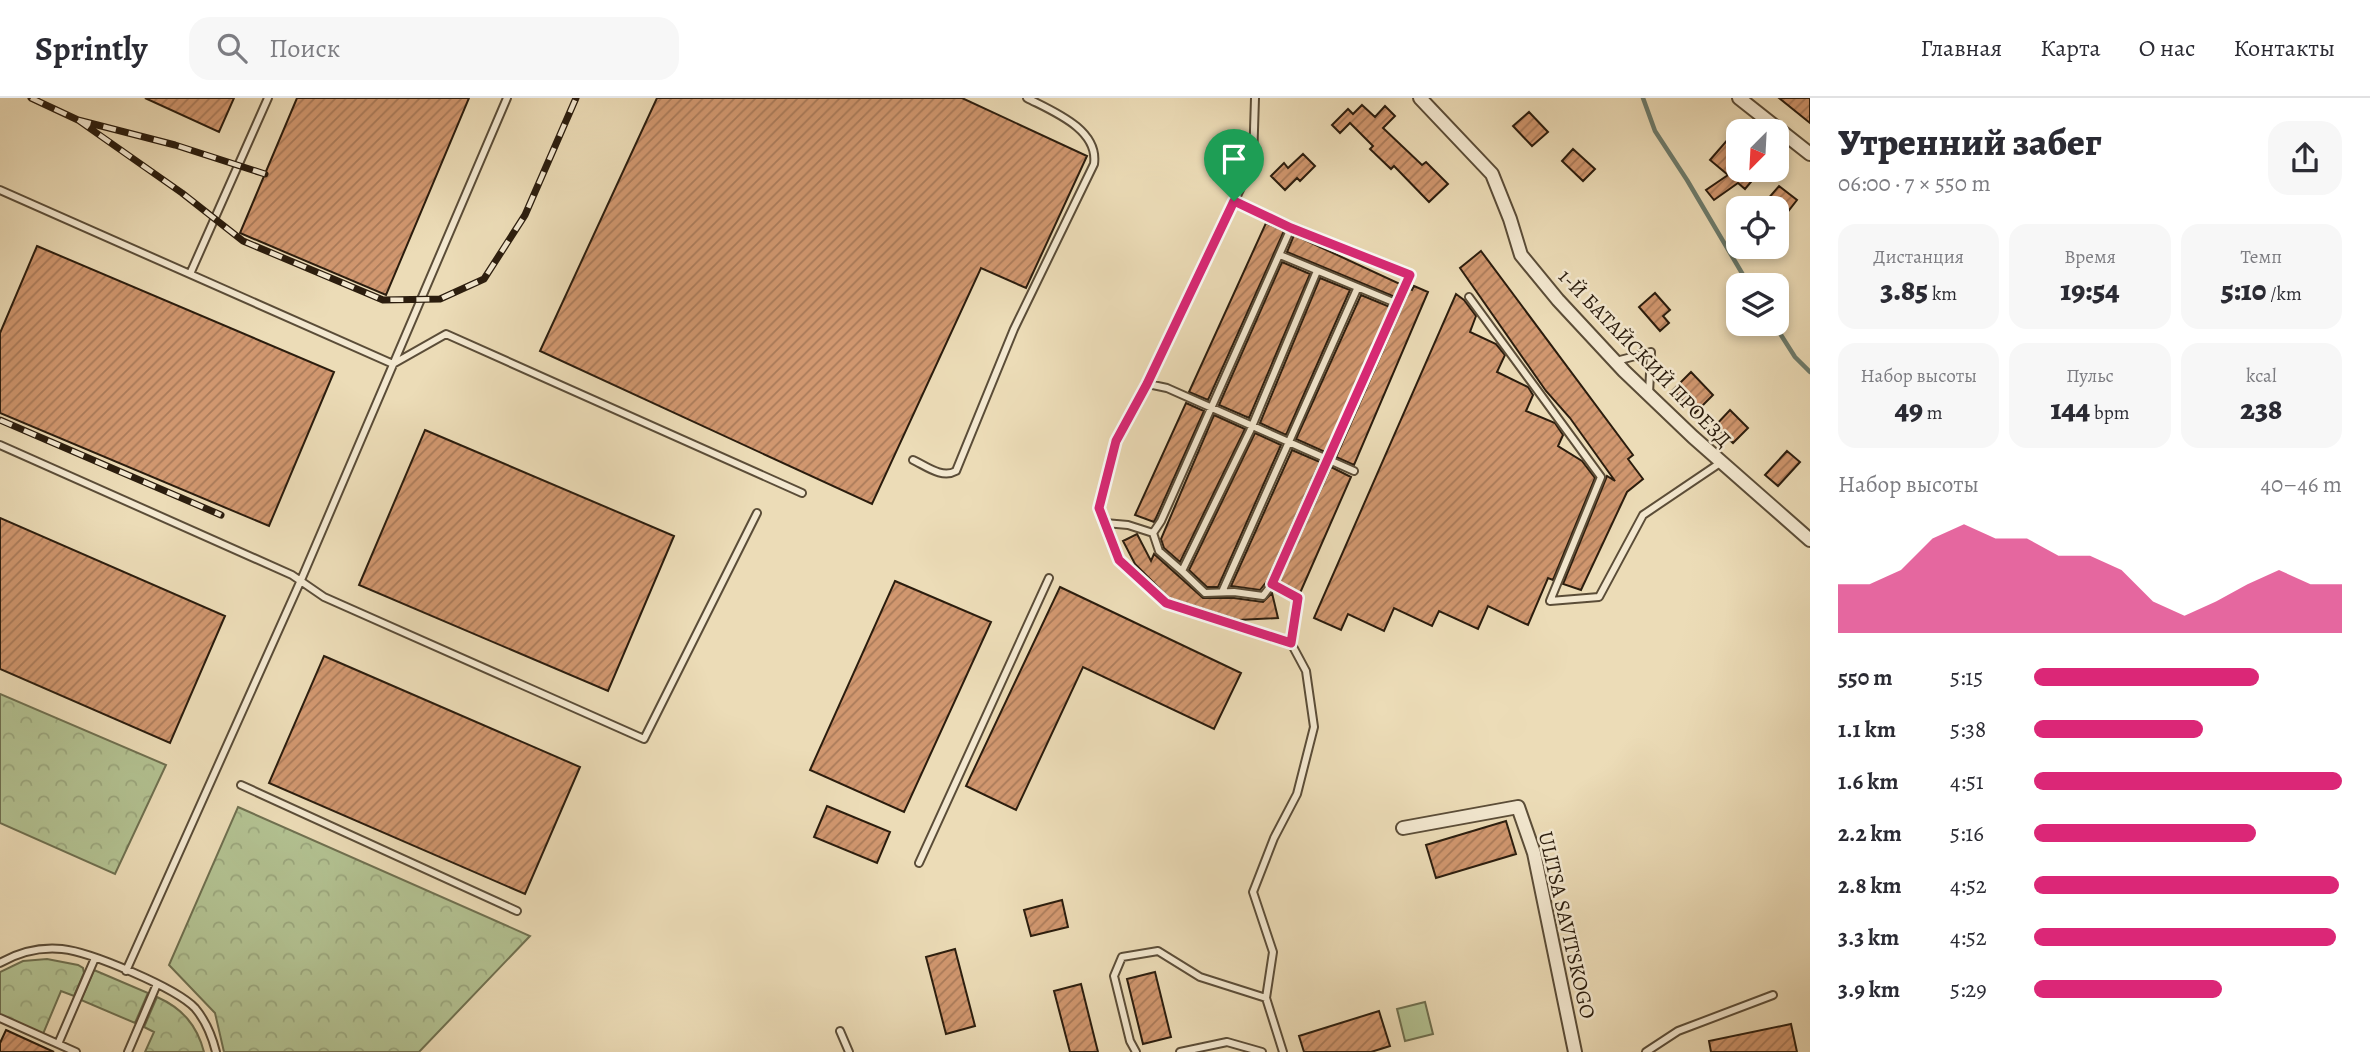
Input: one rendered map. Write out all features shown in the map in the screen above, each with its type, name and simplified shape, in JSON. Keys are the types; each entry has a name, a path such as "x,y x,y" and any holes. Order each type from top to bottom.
{"street":[{"name":"1-Й БАТАЙСКИЙ ПРОЕЗД","path":"1420,98 1492,174 1521,255 1558,300 1649,395 1720,463 1810,540"},
{"path":"1739,98 1810,154"},
{"name":"ULITSA SAVITSKOGO","path":"1403,828 1518,807 1534,853 1572,1051"}],"lane":[{"path":"190,274 268,98"},
{"path":"126,971 301,580 507,98"},
{"path":"913,460 942,474 950,475 956,471 1014,329 1094,164 1093,146 1081,131 1063,117 1027,98"},
{"path":"1255,98 1252,162 1147,384 1116,441 1099,508 1119,560 1166,603 1291,643"},
{"path":"0,190 393,364"},
{"path":"1153,533 1159,551 1205,593 1263,596 1272,584 1410,275 1291,228 1234,201"},
{"path":"1153,533 1161,521 1291,228"},
{"path":"1280,255 1398,304"},
{"path":"1186,575 1182,571 1252,426 1317,271"},
{"path":"1222,592 1357,289"},
{"path":"1469,297 1601,477 1550,601 1599,597 1643,515 1720,463"},
{"path":"393,364 446,334 802,493"},
{"path":"1616,361 1651,352 1649,395"},
{"path":"1147,384 1167,388 1354,471"},
{"path":"0,445 301,580 324,597 644,739 757,513"},
{"path":"1105,523 1128,525 1153,533"},
{"path":"919,863 1049,578"},
{"path":"1272,584 1298,598 1291,643 1306,671 1314,727 1297,794 1274,838 1253,892 1273,952 1266,998 1283,1052"},
{"path":"241,785 517,911"},
{"path":"0,963 23,952 43,948 63,949 95,958 180,996 194,1008 211,1035 216,1052"},
{"path":"1136,1052 1130,1041 1114,976 1122,957 1158,951 1200,977 1266,998"},
{"path":"58,1044 95,958"},
{"path":"128,1052 157,984"},
{"path":"1646,1052 1678,1031 1773,995"},
{"path":"0,1018 76,1052"},
{"path":"840,1031 849,1052"},
{"path":"1180,1052 1227,1042 1262,1052"}],"green space":[{"path":"0,694 166,765 115,874 0,823"},
{"path":"238,807 530,936 419,1052 224,1052 215,1013 169,965"},
{"path":"47,959 78,965 83,968 84,973 74,996 61,991 43,1034 0,1015 0,972 23,961"},
{"path":"94,970 148,993 135,1023 81,1000"},
{"path":"157,997 174,1006 187,1018 204,1052 145,1052 154,1032 144,1027"},
{"path":"1425,1002 1433,1034 1405,1041 1397,1009"}],"building":[{"path":"145,98 234,98 219,132"},
{"path":"297,98 469,98 386,295 240,233"},
{"path":"657,98 962,98 1087,156 1026,288 981,268 872,504 540,351"},
{"path":"1779,98 1810,98 1810,123"},
{"path":"1362,105 1375,117 1385,106 1395,116 1383,128 1422,165 1426,162 1448,184 1429,202 1394,166 1391,169 1370,149 1373,146 1350,123 1340,133 1332,125 1348,109 1353,114"},
{"path":"1529,112 1548,132 1532,146 1513,126"},
{"path":"1726,141 1726,173 1710,160"},
{"path":"1573,149 1595,169 1583,181 1562,161"},
{"path":"1303,154 1315,166 1300,181 1297,178 1285,190 1271,176 1284,163 1288,168"},
{"path":"1726,176 1726,182 1751,182 1745,189 1738,183 1714,200 1706,190"},
{"path":"1779,186 1797,200 1789,210 1789,196 1770,196"},
{"path":"1266,223 1284,231 1208,400 1189,392"},
{"path":"1294,235 1400,284 1395,297 1287,252"},
{"path":"37,246 334,372 269,526 0,413 0,333"},
{"path":"1481,251 1633,455 1628,459 1643,479 1627,492 1581,590 1563,584 1607,476 1615,481 1570,418 1546,391 1460,268"},
{"path":"1282,262 1310,274 1249,418 1219,405"},
{"path":"1320,278 1350,290 1286,435 1260,423"},
{"path":"1414,286 1428,292 1354,465 1336,457 1410,289"},
{"path":"1655,293 1670,310 1663,316 1669,323 1660,331 1639,307"},
{"path":"1456,294 1476,316 1470,332 1496,344 1505,355 1497,372 1528,387 1533,395 1526,411 1555,423 1563,435 1558,446 1582,461 1595,478 1553,580 1548,578 1528,625 1488,606 1478,629 1439,611 1432,626 1394,608 1384,631 1348,614 1341,630 1314,618"},
{"path":"1361,295 1390,307 1325,452 1296,439"},
{"path":"1691,372 1713,395 1695,413 1673,390"},
{"path":"1186,403 1204,411 1154,522 1135,515"},
{"path":"1730,410 1748,428 1733,443 1715,426"},
{"path":"1214,415 1245,429 1180,562 1164,548 1161,539"},
{"path":"425,430 674,536 608,691 359,585"},
{"path":"1255,433 1281,445 1218,587 1207,587 1189,570"},
{"path":"1292,450 1320,462 1267,581 1260,590 1231,586"},
{"path":"1787,451 1800,462 1778,486 1765,475"},
{"path":"1331,467 1351,477 1300,593 1279,582"},
{"path":"0,518 225,616 170,743 0,669"},
{"path":"1137,534 1151,561 1154,554 1203,598 1263,602 1272,593 1278,618 1238,620 1169,598 1135,564 1123,541"},
{"path":"895,581 991,622 904,812 810,770"},
{"path":"1060,587 1241,673 1214,729 1083,667 1016,810 966,786"},
{"path":"324,656 580,767 525,894 269,783"},
{"path":"827,806 890,832 877,863 814,837"},
{"path":"1506,821 1516,854 1436,878 1426,845"},
{"path":"1062,900 1068,927 1031,936 1024,910"},
{"path":"955,949 975,1026 946,1034 926,957"},
{"path":"1155,972 1171,1037 1143,1044 1127,979"},
{"path":"1081,984 1098,1052 1070,1052 1054,991"},
{"path":"1379,1011 1390,1046 1371,1052 1304,1052 1299,1036"},
{"path":"1791,1024 1797,1052 1711,1052 1709,1041"},
{"path":"6,1030 54,1052 0,1052 0,1043"}],"waterway":[{"path":"1643,98 1655,131 1742,273"},
{"path":"1782,336 1795,357 1810,372"}],"railway":[{"path":"31,98 78,120 175,145 265,174"},
{"path":"78,120 182,193 243,241 383,300 440,299 484,279 525,215 576,98"},
{"path":"0,420 221,515"}],"route":[{"path":"1234,201 1291,228 1410,275 1272,584 1298,598 1291,643 1166,603 1119,560 1099,508 1116,441 1147,384 1234,201"}]}
